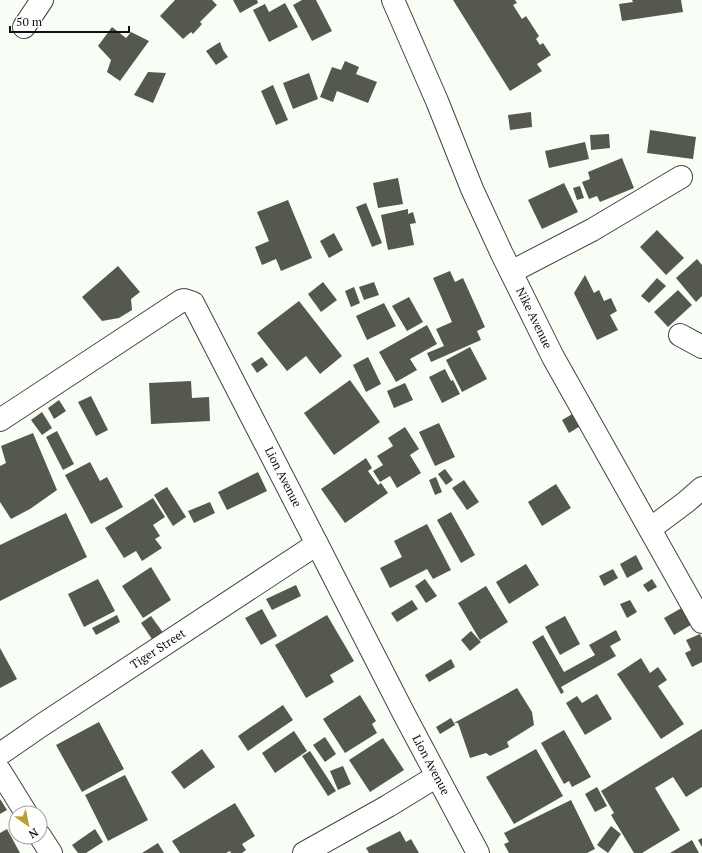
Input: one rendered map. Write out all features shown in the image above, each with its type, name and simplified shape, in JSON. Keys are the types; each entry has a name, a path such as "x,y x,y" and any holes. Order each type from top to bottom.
{"street":[{"path":"24,27 42,0"},
{"name":"Nike Avenue","path":"393,0 472,189 511,272 553,356 702,622"},
{"path":"511,272 592,230 681,177"},
{"name":"Lion Avenue","path":"0,420 181,301 188,301 193,304 478,853"},
{"path":"680,335 702,347"},
{"path":"650,529 702,488"},
{"name":"Tiger Street","path":"0,754 317,544"},
{"path":"0,771 21,805"},
{"path":"304,853 388,806 437,776"}],"building":[{"path":"175,0 212,0 217,5 200,22 202,24 193,34 191,32 183,39 160,16"},
{"path":"233,0 257,0 258,3 240,13"},
{"path":"302,0 316,0 332,31 312,41 293,5"},
{"path":"453,0 515,0 517,3 513,5 522,19 526,16 539,36 536,39 540,45 543,43 551,55 537,64 542,71 510,91"},
{"path":"632,0 681,0 683,12 622,21 619,4 633,2"},
{"path":"285,3 298,27 269,42 253,10 265,4 269,12"},
{"path":"112,27 126,38 131,32 149,41 120,81 107,72 111,60 98,46"},
{"path":"220,42 228,57 216,65 206,51"},
{"path":"345,61 359,67 356,74 377,82 368,103 337,91 333,102 320,97 332,67 341,70"},
{"path":"148,72 166,73 153,103 134,95"},
{"path":"309,73 318,99 293,109 283,83"},
{"path":"273,85 288,120 276,125 261,91"},
{"path":"531,112 532,127 510,130 508,115"},
{"path":"650,130 696,137 693,159 647,153"},
{"path":"609,134 610,148 591,150 590,135"},
{"path":"585,142 589,159 549,168 545,151"},
{"path":"622,158 634,188 600,202 597,196 589,199 582,182 590,179 588,172"},
{"path":"398,178 403,204 378,208 373,183"},
{"path":"564,183 578,212 542,229 528,200"},
{"path":"580,186 584,198 577,200 573,188"},
{"path":"288,200 312,258 281,271 276,259 262,265 255,247 269,241 257,212"},
{"path":"366,203 382,243 372,247 356,207"},
{"path":"408,209 408,214 413,212 416,223 410,224 414,245 388,250 381,215"},
{"path":"657,230 684,258 666,275 640,247"},
{"path":"334,233 343,250 329,258 320,241"},
{"path":"697,259 702,265 702,296 696,302 676,278"},
{"path":"118,266 140,292 131,299 132,310 119,318 102,321 82,297"},
{"path":"450,271 455,282 463,278 485,327 477,331 481,340 431,362 427,353 444,346 436,329 452,322 433,278"},
{"path":"585,275 594,293 599,290 604,301 611,298 617,311 610,315 618,330 597,340 574,293"},
{"path":"657,278 666,286 649,303 641,296"},
{"path":"323,282 337,300 321,312 308,294"},
{"path":"374,282 379,295 364,300 359,287"},
{"path":"354,287 360,303 351,307 345,291"},
{"path":"678,290 692,305 668,327 654,312"},
{"path":"409,297 423,322 407,331 392,306"},
{"path":"299,301 342,356 320,374 306,356 287,371 257,333"},
{"path":"384,303 396,326 367,340 356,316"},
{"path":"427,325 437,344 410,359 417,370 396,382 379,352"},
{"path":"470,347 487,379 462,392 446,360"},
{"path":"262,357 268,365 257,373 251,364"},
{"path":"368,357 381,384 366,392 353,365"},
{"path":"445,369 451,381 453,380 460,394 442,403 429,377"},
{"path":"350,380 380,422 334,455 304,413"},
{"path":"191,381 192,398 209,397 210,421 151,424 149,383"},
{"path":"405,383 413,400 394,408 387,391"},
{"path":"91,396 108,430 96,436 78,402"},
{"path":"59,400 66,411 54,419 48,408"},
{"path":"42,412 52,428 42,435 31,420"},
{"path":"574,413 582,425 569,433 562,420"},
{"path":"439,423 455,457 435,466 419,432"},
{"path":"405,427 419,449 410,455 421,473 397,488 390,476 380,482 373,471 383,465 377,456 393,446 388,438"},
{"path":"57,431 74,464 63,470 46,437"},
{"path":"33,433 57,490 30,509 11,519 0,502 0,466 6,463 1,446"},
{"path":"366,458 372,468 368,471 378,485 381,483 388,493 345,523 321,489"},
{"path":"90,462 100,481 107,477 123,507 91,524 65,475"},
{"path":"445,469 453,480 446,485 438,474"},
{"path":"258,472 267,491 227,510 218,492"},
{"path":"436,477 442,492 435,495 429,480"},
{"path":"464,480 479,502 467,510 452,488"},
{"path":"556,484 571,508 542,526 528,502"},
{"path":"167,487 186,517 173,526 154,495"},
{"path":"153,498 165,517 153,525 160,536 155,539 162,548 142,561 136,551 124,558 105,528"},
{"path":"210,502 215,513 194,523 188,511"},
{"path":"451,512 475,555 461,563 437,520"},
{"path":"66,513 87,557 0,601 0,545"},
{"path":"427,524 451,570 433,579 427,569 390,588 380,568 402,557 394,541"},
{"path":"636,555 643,569 627,578 620,564"},
{"path":"526,564 539,585 509,604 496,582"},
{"path":"151,567 171,600 143,618 122,586"},
{"path":"613,569 618,578 604,586 599,576"},
{"path":"98,579 115,611 84,627 68,594"},
{"path":"425,579 437,596 426,603 415,586"},
{"path":"652,579 657,587 648,592 643,585"},
{"path":"296,585 301,596 272,610 266,599"},
{"path":"486,586 508,622 480,640 458,603"},
{"path":"412,600 418,609 397,622 391,613"},
{"path":"630,600 637,612 627,618 620,604"},
{"path":"685,606 694,623 674,635 664,618"},
{"path":"262,609 277,636 261,645 245,618"},
{"path":"117,615 120,622 96,635 92,628"},
{"path":"327,615 354,661 330,675 334,682 306,698 275,645"},
{"path":"151,616 164,634 154,642 141,623"},
{"path":"565,616 580,644 560,655 545,627"},
{"path":"616,630 621,640 610,646 616,656 561,687 564,692 561,694 532,642 543,635 564,672 595,655 589,645"},
{"path":"471,631 481,642 470,651 461,640"},
{"path":"700,634 702,638 702,662 692,667 685,653 691,650 686,640"},
{"path":"0,648 17,679 0,688"},
{"path":"641,658 650,673 658,667 667,680 658,686 684,724 661,739 617,674"},
{"path":"451,659 455,667 429,682 425,675"},
{"path":"517,688 532,712 534,725 507,742 509,747 490,756 486,753 470,758 458,723 454,723"},
{"path":"597,694 612,719 585,735 566,703 577,696 582,703"},
{"path":"360,695 376,721 372,724 377,733 345,753 323,719"},
{"path":"283,705 293,720 248,751 238,736"},
{"path":"451,718 455,725 440,734 436,727"},
{"path":"99,722 124,769 82,792 56,745"},
{"path":"702,729 702,787 686,797 673,777 655,788 680,830 642,853 634,853 611,815 614,813 601,791"},
{"path":"564,730 591,777 572,787 569,781 564,784 541,743"},
{"path":"294,731 307,751 275,773 262,753"},
{"path":"325,737 336,754 325,762 313,745"},
{"path":"383,738 404,770 370,792 349,760"},
{"path":"202,749 215,767 184,789 171,772"},
{"path":"536,749 563,796 514,824 486,777"},
{"path":"310,751 336,791 328,796 302,756"},
{"path":"343,766 351,784 338,790 330,771"},
{"path":"125,775 148,820 108,841 85,795"},
{"path":"597,787 607,806 595,812 585,794"},
{"path":"0,799 7,810 0,814"},
{"path":"571,800 595,849 587,853 509,853 504,844 509,842 504,833"},
{"path":"235,803 255,836 242,844 246,850 242,853 231,853 230,851 226,853 180,853 172,841"},
{"path":"611,826 621,834 608,853 597,845"},
{"path":"7,829 8,845 16,845 20,853 0,853 0,833"},
{"path":"95,829 103,842 86,853 78,853 72,845"},
{"path":"400,831 406,842 411,839 419,853 369,853 366,848"},
{"path":"702,838 702,847 698,840"},
{"path":"692,840 699,853 670,853"},
{"path":"158,843 164,853 142,853"}]}
